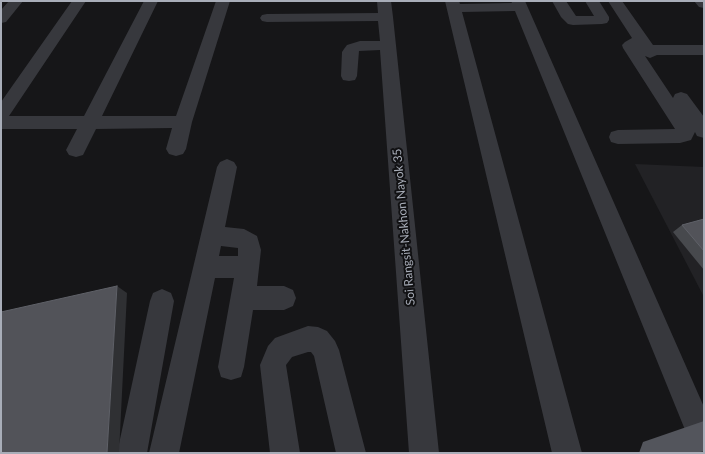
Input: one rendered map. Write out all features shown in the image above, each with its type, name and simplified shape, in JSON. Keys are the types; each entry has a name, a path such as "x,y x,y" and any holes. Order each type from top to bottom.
{"main road":[{"path":"654,453 703,437"}],"street":[{"path":"1,19 16,1"},
{"path":"1,115 79,1"},
{"path":"76,150 151,1"},
{"path":"176,149 183,122 223,1"},
{"path":"559,1 568,17 573,21 602,20 602,17 592,1"},
{"path":"615,1 704,132"},
{"path":"701,1 704,4"},
{"path":"567,453 453,5 519,4 703,437"},
{"path":"267,18 384,9"},
{"name":"Soi Rangsit-Nakhon Nayok 35","path":"384,9 424,453"},
{"path":"618,137 680,136 684,135 686,132 630,45 632,43 645,46 704,50"},
{"path":"349,76 350,52 353,48 360,46 388,45"},
{"path":"1,123 183,122"},
{"path":"164,453 227,167"},
{"path":"212,235 244,239 249,243 250,250 231,367"},
{"path":"206,266 247,266"},
{"path":"243,298 284,298"},
{"path":"132,453 162,301"},
{"path":"285,453 273,366 277,355 284,347 308,339 318,340 326,350 351,453"}],"shaded area":[{"path":"635,164 704,167 704,297"}],"building":[{"path":"704,219 704,251 682,225"},
{"path":"117,286 107,453 1,453 1,312"}]}
